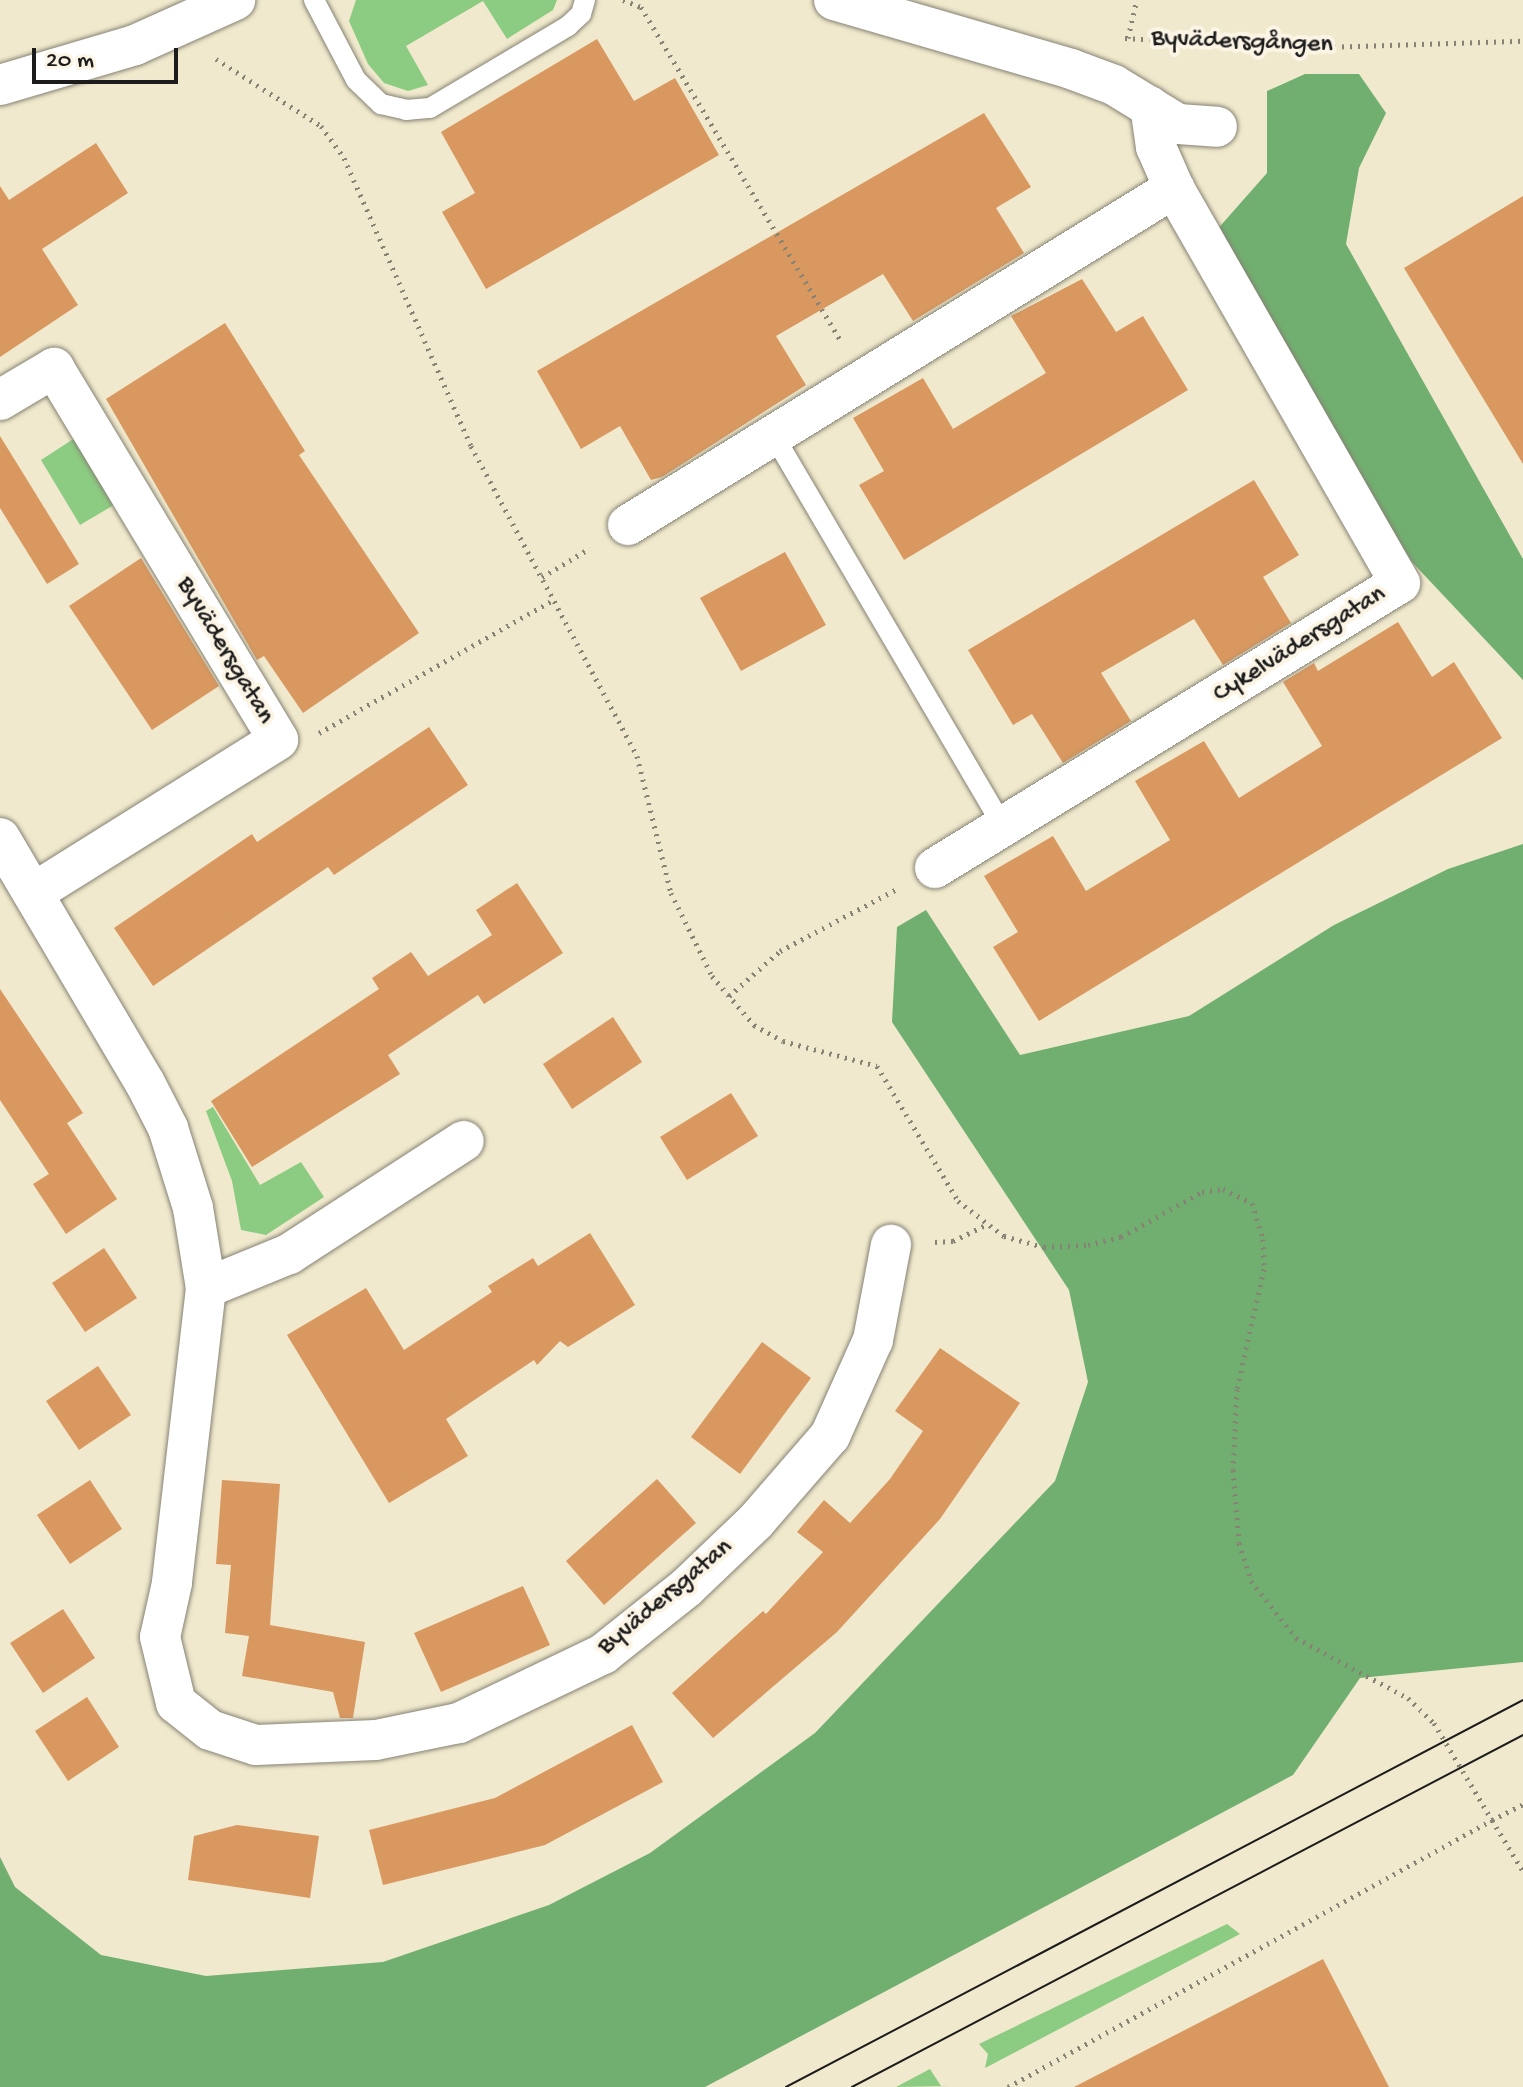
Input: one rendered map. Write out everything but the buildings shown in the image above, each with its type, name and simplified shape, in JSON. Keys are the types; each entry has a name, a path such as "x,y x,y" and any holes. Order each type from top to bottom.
{"street":[{"path":"0,85 90,60 235,0"},
{"path":"834,0 1071,69 1150,106 1178,124 1217,127"},
{"name":"Cykelvädersgatan","path":"935,868 1400,583 1174,188 1156,147 1150,106"},
{"path":"628,525 1174,188"},
{"name":"Byvädersgatan","path":"0,400 54,368 278,740 33,893"},
{"name":"Byvädersgatan","path":"0,838 98,997 168,1128 193,1208 206,1288 172,1583 160,1637 176,1703 210,1730 256,1745 376,1740 459,1723 603,1654 686,1588 756,1521 830,1436 873,1340 891,1245"},
{"path":"206,1288 289,1254 464,1141"}],"lane":[{"path":"314,0 356,80 381,104 406,110 430,108 568,26 581,14 585,0"},
{"path":"774,436 1004,828"}],"path":[{"path":"623,0 641,7 864,380"},
{"path":"194,18 217,60 321,126 344,158 471,446 637,756 666,878 691,941 729,996 754,1025 783,1041 877,1066 936,1169 958,1201 986,1225 1029,1244 1088,1245 1121,1237 1202,1192 1223,1189 1252,1203 1263,1239 1264,1269 1237,1389 1233,1470 1239,1543 1251,1581 1296,1638 1408,1698 1434,1723 1523,1871"},
{"name":"Byvädersgången","path":"1114,36 1220,47 1523,41"},
{"path":"542,577 576,557"},
{"path":"278,740 304,742 555,599"},
{"path":"729,996 780,951 935,868"},
{"path":"891,1245 953,1241 986,1225"},
{"path":"1008,2087 1523,1804"}],"green space":[{"path":"356,0 557,0 553,10 507,39 483,1 406,46 428,85 408,91 384,83 368,64 349,21"},
{"path":"1305,74 1359,74 1386,113 1359,168 1346,244 1523,559 1523,680 1411,561 1215,232 1267,173 1267,91"},
{"path":"81,434 124,499 80,525 41,460"},
{"path":"1523,844 1523,1662 1360,1678 1293,1775 705,2087 0,2087 0,1857 15,1887 101,1955 206,1976 383,1962 549,1905 650,1853 815,1733 1055,1481 1088,1382 1069,1290 892,1022 897,927 926,910 1020,1055 1189,1016 1334,925 1448,869"},
{"path":"213,1107 260,1185 301,1162 324,1197 266,1235 241,1230 232,1181 206,1111"},
{"path":"1227,1924 1240,1934 985,2068 988,2054 979,2044"},
{"path":"930,2069 941,2086 949,2086 896,2087"}],"tram line":[{"path":"786,2087 1523,1700"},
{"path":"852,2087 1523,1735"}]}
